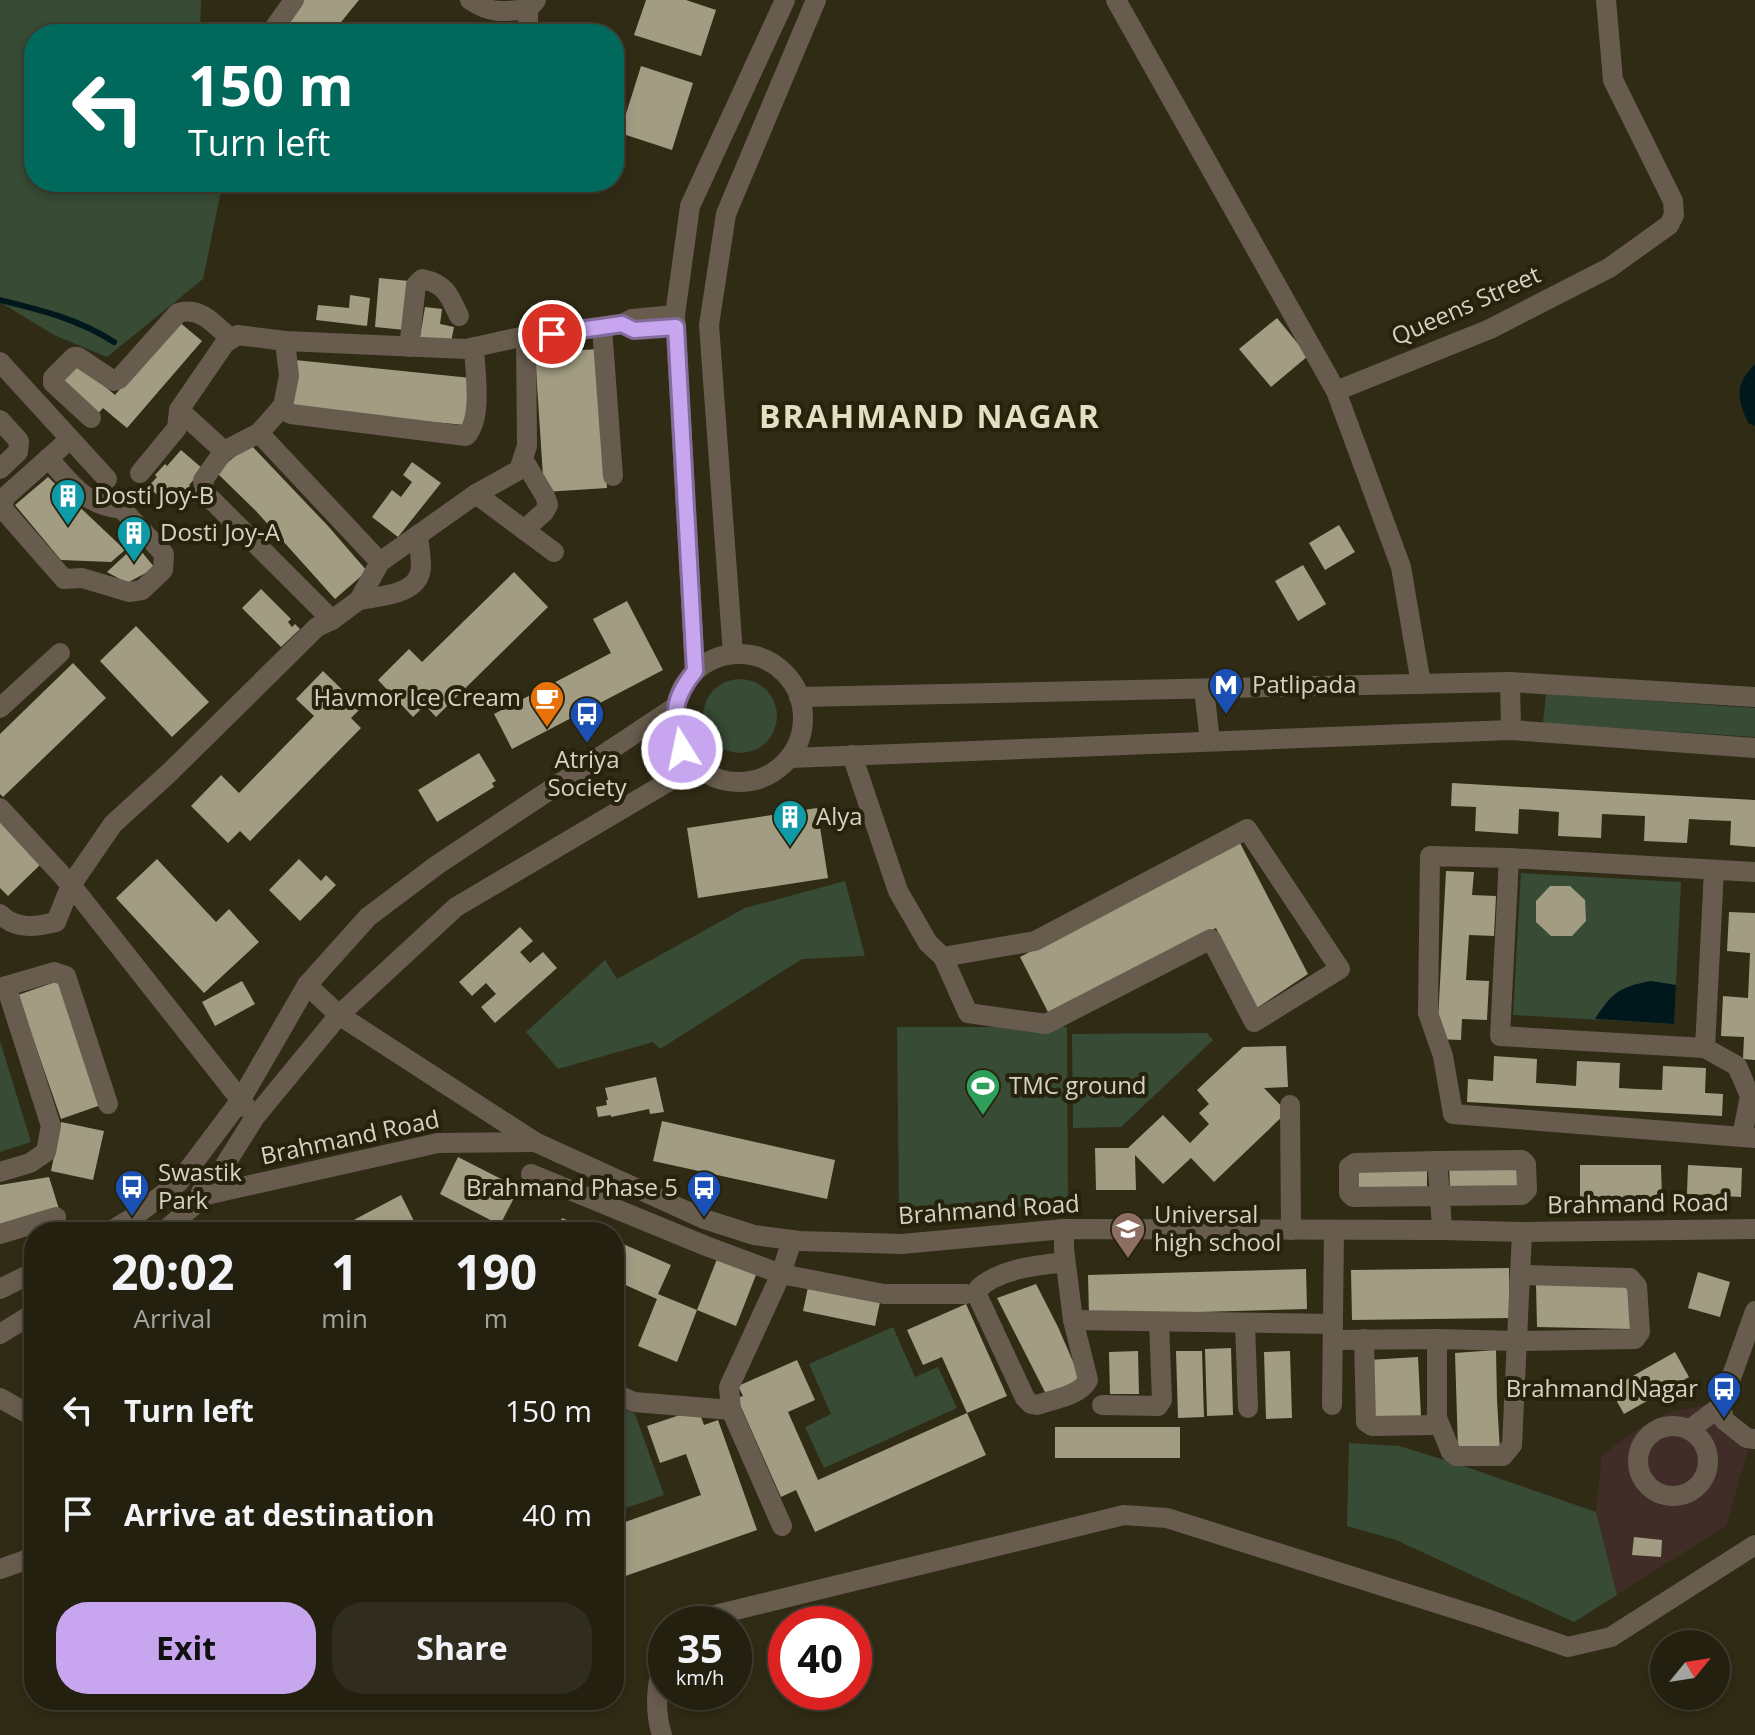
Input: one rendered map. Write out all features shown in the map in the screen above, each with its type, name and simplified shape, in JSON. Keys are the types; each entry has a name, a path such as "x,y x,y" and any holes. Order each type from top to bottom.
{"street":[{"path":"277,24 294,0"},
{"path":"470,0 484,9 519,5 526,24"},
{"path":"695,671 675,321 690,206 785,0"},
{"path":"733,654 709,325 726,214 816,0"},
{"path":"1116,0 1336,391 1401,567 1421,684"},
{"name":"Queens Street","path":"1336,391 1490,329 1609,268 1669,225 1674,215 1673,201 1613,80 1606,0"},
{"path":"409,347 416,285 422,279 435,282 445,290 459,316"},
{"path":"91,418 53,383 53,378 74,357 114,381 119,379 178,313 188,310 202,313 231,339"},
{"path":"140,473 177,428 179,410 225,343 238,335 285,341 466,349 526,337 612,326 632,319 675,321"},
{"path":"612,326 613,476"},
{"path":"359,600 380,562 476,494 519,470 527,446 526,337"},
{"path":"285,341 289,376 283,406 259,433 224,451 203,480 205,493 332,620"},
{"path":"280,409 291,414 466,436 472,430 477,398 474,347"},
{"path":"0,362 107,479"},
{"path":"179,410 224,451"},
{"path":"0,420 19,441 18,452 0,469"},
{"path":"259,433 380,562"},
{"path":"48,458 85,498 106,507 122,509 164,554 163,570 142,590 129,592 82,578 64,579 2,508 5,497 48,458 70,439"},
{"path":"523,459 548,505 524,530"},
{"path":"476,494 554,552"},
{"path":"0,914 21,926 56,922 71,885 113,824 317,627 359,600 401,591 415,583 421,570 418,535"},
{"path":"0,708 60,653"},
{"path":"733,654 754,656 773,664 789,678 799,697 803,718 800,739 790,758 775,772 755,781 734,783 713,778 695,766 682,749 675,728 675,707 682,687 695,671 713,659 733,654"},
{"path":"799,697 1510,682 1755,697"},
{"path":"1510,682 1511,730"},
{"path":"1204,689 1210,741"},
{"path":"125,1222 179,1182 240,1101 307,985 368,917 437,865 675,707"},
{"path":"790,758 1511,730 1755,748"},
{"path":"852,755 898,891 928,943 943,957 968,1013 1046,1024 1211,939 1254,1022 1340,969 1247,829 1035,941 943,957"},
{"path":"175,1222 206,1195 255,1117 339,1015 456,907 695,766"},
{"path":"0,808 71,885 255,1117"},
{"path":"1509,858 1500,1036 1705,1048 1737,1066 1750,1096 1749,1138 1453,1114 1443,1056 1428,1013 1430,856 1509,858 1755,872"},
{"path":"1705,1048 1714,870"},
{"path":"0,1172 30,1163 46,1152 51,1126 3,987 54,972 66,976 108,1104"},
{"name":"Brahmand Road","path":"307,985 339,1015 535,1142 704,1219 754,1235 792,1240 902,1244 1064,1229 1522,1232 1755,1229"},
{"path":"1290,1105 1291,1230"},
{"name":"Brahmand Road","path":"206,1195 438,1143 535,1142"},
{"path":"1522,1160 1526,1164 1527,1190 1522,1195 1353,1197 1349,1193 1349,1167 1355,1163 1437,1161 1522,1160"},
{"path":"1437,1161 1442,1230"},
{"path":"531,1174 781,1274 884,1294 966,1294"},
{"path":"179,1182 206,1195"},
{"path":"40,1222 56,1217"},
{"path":"0,1234 24,1227"},
{"path":"1064,1229 1073,1320 1088,1376 1081,1390 1037,1405 1031,1404 1025,1398 978,1297 978,1289 985,1282 1027,1267 1065,1262"},
{"path":"1332,1405 1334,1230"},
{"path":"1437,1339 1437,1418 1451,1452 1456,1456 1503,1456 1512,1445 1522,1232"},
{"path":"782,1526 731,1410 729,1387 781,1274 792,1240"},
{"path":"1073,1320 1245,1323 1333,1332 1364,1339 1635,1339 1640,1332 1637,1286 1630,1278 1520,1275"},
{"path":"0,1289 24,1277"},
{"path":"1755,1311 1721,1406 1724,1420 1747,1438 1755,1439"},
{"path":"0,1334 24,1319"},
{"path":"1102,1405 1158,1406 1162,1400 1159,1322"},
{"path":"1245,1323 1248,1408"},
{"path":"1364,1339 1366,1422 1372,1426 1431,1425 1437,1418"},
{"path":"0,1398 24,1411"},
{"path":"624,1398 634,1402 731,1410"},
{"path":"1689,1430 1721,1406"},
{"path":"752,1606 1124,1515 1167,1518 1568,1647 1611,1637 1755,1545"},
{"path":"0,1569 24,1561"},
{"path":"657,1710 656,1719 662,1735"}],"shaded area":[{"path":"1707,1405 1722,1431 1748,1450 1726,1526 1616,1595 1596,1512 1602,1455 1667,1413"}],"green space":[{"path":"0,0 201,0 200,24 24,24 24,192 221,192 203,279 107,357 54,335 0,302"},
{"path":"740,679 761,685 771,695 777,716 771,737 761,747 740,753 719,747 709,737 703,716 709,695 719,685"},
{"path":"1546,694 1755,708 1755,737 1543,723"},
{"path":"1521,873 1681,882 1674,1024 1513,1015"},
{"path":"845,881 865,956 802,959 660,1049 653,1042 558,1069 526,1032 605,960 617,979 745,908"},
{"name":"TMC ground","path":"897,1027 1067,1027 1068,1207 899,1208"},
{"path":"1207,1033 1213,1040 1121,1127 1073,1128 1072,1034"},
{"path":"0,1041 31,1142 0,1152"},
{"path":"893,1327 915,1377 938,1367 957,1408 824,1468 805,1427 831,1414 809,1364"},
{"path":"624,1409 635,1414 664,1495 624,1509"},
{"path":"1349,1443 1399,1446 1596,1512 1617,1595 1574,1622 1396,1540 1347,1526"}],"water":[{"path":"1755,364 1755,426 1748,423 1740,392 1744,379"},
{"path":"1651,981 1676,985 1674,1024 1595,1019 1618,992"}],"building":[{"path":"301,0 359,0 340,24 282,24"},
{"path":"646,0 686,0 716,10 701,56 634,35"},
{"path":"641,66 693,83 672,150 624,134 624,120"},
{"path":"379,278 409,281 405,330 375,327"},
{"path":"350,295 370,298 367,326 316,320 318,305 349,308"},
{"path":"425,307 442,309 440,324 454,327 451,342 420,337"},
{"path":"1277,318 1308,356 1271,387 1239,349"},
{"path":"178,321 202,341 127,428 103,408 95,417 57,383 75,361 115,395"},
{"path":"598,349 607,488 544,492 535,353"},
{"path":"295,360 471,378 465,425 291,409"},
{"path":"250,444 367,571 335,599 256,511 216,472"},
{"path":"181,450 203,469 170,506 148,487 157,477 155,475"},
{"path":"412,462 441,483 398,537 372,517 392,490 401,497 412,482 403,475"},
{"name":"Dosti Joy-B","path":"48,477 125,550 111,562 61,560 15,505"},
{"path":"1339,525 1355,552 1325,570 1309,543"},
{"name":"Dosti Joy-A","path":"136,545 155,568 127,583 107,572"},
{"path":"1303,565 1326,604 1298,621 1275,581"},
{"path":"514,572 548,607 436,717 425,705 413,717 378,680 409,649 422,662"},
{"path":"261,589 291,619 288,622 292,627 295,624 300,629 281,647 242,608"},
{"path":"627,601 663,670 512,749 494,714 611,653 593,619"},
{"path":"136,626 209,702 172,737 100,661"},
{"path":"73,663 106,698 3,797 0,794 0,734"},
{"path":"323,671 361,708 351,718 361,728 250,841 240,831 228,843 191,806 221,775 239,793 314,716 296,699"},
{"path":"479,753 496,781 492,783 494,787 437,822 418,790"},
{"path":"1452,783 1755,800 1755,847 1730,845 1731,821 1689,819 1687,843 1644,841 1645,816 1602,814 1601,838 1558,836 1559,812 1519,809 1518,834 1475,831 1476,807 1451,806"},
{"path":"817,808 828,878 698,898 687,828"},
{"path":"0,816 44,861 8,896 0,888"},
{"path":"1240,843 1308,974 1257,1008 1216,928 1049,1014 1020,957"},
{"path":"157,859 216,922 229,909 259,942 204,993 116,898"},
{"path":"299,859 321,881 326,875 336,885 300,921 269,890"},
{"path":"1446,871 1474,872 1472,895 1496,896 1494,936 1469,935 1466,980 1489,981 1487,1020 1462,1019 1461,1040 1437,1039"},
{"path":"1550,886 1570,886 1585,900 1586,921 1572,936 1551,936 1536,922 1536,901"},
{"path":"1729,912 1755,913 1755,1060 1743,1059 1744,1037 1721,1036 1723,996 1748,998 1750,953 1727,951"},
{"path":"520,927 533,941 520,952 530,963 543,952 557,968 495,1023 481,1007 496,994 486,983 472,996 459,982"},
{"path":"58,981 101,1105 61,1119 18,995"},
{"path":"242,981 255,1004 215,1026 202,1002"},
{"path":"1286,1046 1288,1087 1264,1088 1287,1112 1214,1182 1191,1158 1163,1184 1135,1155 1136,1190 1096,1190 1095,1148 1128,1148 1163,1115 1190,1143 1209,1124 1199,1113 1209,1104 1197,1090 1243,1047"},
{"path":"1494,1056 1537,1059 1536,1083 1576,1086 1577,1061 1620,1063 1619,1088 1637,1089 1662,1090 1663,1066 1706,1068 1705,1093 1723,1094 1722,1116 1467,1102 1468,1079 1493,1081"},
{"path":"656,1077 664,1112 650,1114 649,1109 598,1117 596,1107 607,1105 605,1088"},
{"path":"662,1121 835,1160 827,1199 653,1161"},
{"path":"61,1122 104,1131 93,1180 51,1171"},
{"path":"458,1157 519,1188 502,1222 494,1222 440,1194"},
{"path":"1449,1165 1522,1165 1522,1188 1450,1187"},
{"path":"1580,1165 1661,1165 1662,1200 1580,1200"},
{"path":"1688,1165 1742,1168 1741,1197 1687,1194"},
{"path":"1427,1168 1427,1192 1352,1192 1353,1169"},
{"path":"49,1177 59,1209 0,1227 0,1185"},
{"path":"401,1195 414,1221 412,1222 350,1222"},
{"path":"624,1244 671,1265 658,1294 697,1310 677,1362 638,1346 657,1299 624,1284"},
{"path":"717,1259 756,1275 736,1326 697,1310"},
{"path":"1509,1268 1510,1318 1352,1320 1351,1270"},
{"path":"1306,1269 1307,1309 1089,1315 1088,1275"},
{"path":"1698,1272 1730,1282 1720,1317 1688,1308"},
{"path":"1036,1284 1081,1380 1048,1398 997,1298"},
{"path":"1536,1284 1628,1285 1631,1329 1537,1327"},
{"path":"808,1287 880,1302 875,1326 803,1311"},
{"path":"966,1304 1007,1396 967,1413 942,1357 923,1365 907,1330"},
{"path":"1231,1348 1233,1415 1207,1416 1205,1349"},
{"path":"1496,1350 1500,1451 1458,1450 1455,1353"},
{"path":"1138,1351 1139,1394 1110,1394 1109,1352"},
{"path":"1176,1351 1202,1351 1204,1417 1178,1418"},
{"path":"1290,1351 1292,1418 1266,1419 1264,1352"},
{"path":"1675,1352 1689,1377 1624,1414 1610,1389"},
{"path":"1418,1357 1421,1417 1371,1420 1368,1360"},
{"path":"797,1360 815,1400 788,1412 818,1480 967,1413 986,1455 815,1532 796,1490 781,1497 737,1398 743,1396 738,1386"},
{"path":"698,1409 704,1425 718,1420 757,1530 624,1577 624,1522 701,1495 686,1454 660,1463 647,1426"},
{"path":"1055,1427 1180,1427 1180,1458 1055,1458"},
{"path":"1634,1537 1662,1540 1661,1557 1632,1555"}],"waterway":[{"path":"0,300 73,321 114,342"}],"place":[{"name":"Dosti Joy-B","path":"68,527"},
{"name":"Dosti Joy-A","path":"134,564"},
{"name":"Patlipada","path":"1226,716"},
{"name":"Havmor Ice Cream","path":"547,729"},
{"name":"Atriya Society","path":"587,745"},
{"name":"Alya","path":"790,848"},
{"name":"TMC ground","path":"983,1117"},
{"name":"Swastik Park","path":"132,1218"},
{"name":"Brahmand Phase 5","path":"704,1219"},
{"name":"Universal high school","path":"1128,1260"},
{"name":"Brahmand Nagar","path":"1724,1420"}],"district":[{"name":"BRAHMAND NAGAR","path":"930,417"}],"route":[{"path":"552,334 622,324 634,330 676,327 695,671 682,687 675,707 675,728 682,749"}]}
